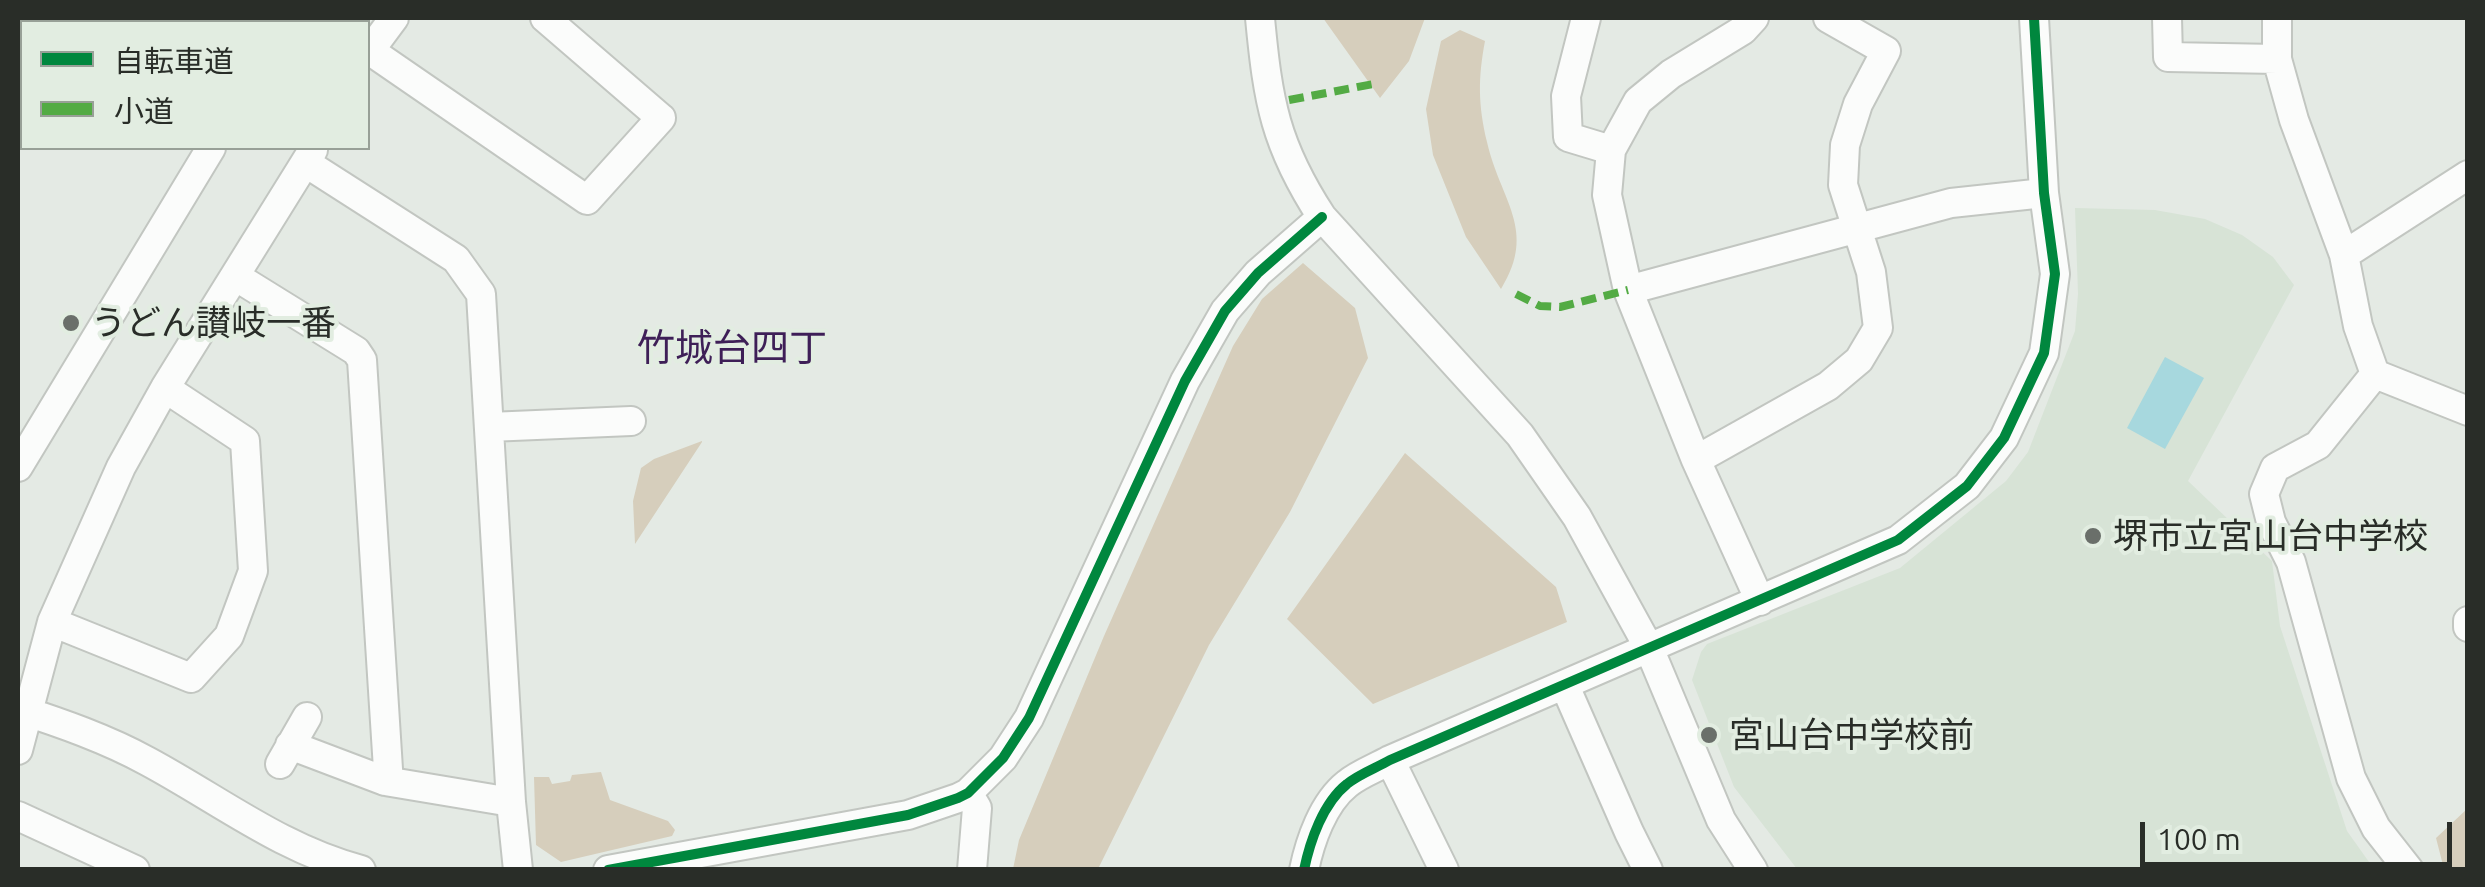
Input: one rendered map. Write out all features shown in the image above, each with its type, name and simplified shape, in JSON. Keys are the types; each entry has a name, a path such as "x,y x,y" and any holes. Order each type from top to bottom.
{"street":[{"path":"370,49 394,18"},
{"path":"370,53 586,200 661,118 545,18"},
{"path":"1260,18 1274,121 1296,177 1322,217 1520,436 1577,517 1649,648 1721,820 1753,870"},
{"path":"1586,18 1566,96 1568,138 1611,150"},
{"path":"1754,18 1743,30 1671,74 1638,100 1611,150 1607,195 1628,290 1696,460 1760,601"},
{"path":"1696,460 1828,386 1859,360 1878,328 1870,272 1843,185 1845,145 1858,104 1886,51 1828,18"},
{"path":"1304,870 1308,848 1324,814 1346,784 1390,760 1898,540 1967,486 2004,438 2044,353 2056,274 2044,193 2034,18"},
{"path":"2167,18 2168,56 2277,59"},
{"path":"2278,18 2277,59 2294,120 2344,254 2358,326 2375,374 2468,411"},
{"path":"18,467 210,150"},
{"path":"18,750 22,711 52,622 121,467 310,155 456,259 481,294 518,870"},
{"path":"2344,254 2468,175"},
{"path":"1628,290 1951,203 2044,193"},
{"path":"608,870 908,815 968,792 1002,758 1029,718 1185,381 1225,311 1258,273 1322,217"},
{"path":"234,276 356,350 362,360 388,769 385,781"},
{"path":"2375,374 2318,445 2274,468 2264,494 2271,522 2291,562 2351,778 2376,828 2409,870"},
{"path":"52,622 191,678 229,636 253,571 244,441 166,388"},
{"path":"489,426 632,421"},
{"path":"1565,686 1648,870"},
{"path":"22,711 132,754 283,840 360,870"},
{"path":"307,717 285,754 385,781 511,802"},
{"path":"1390,760 1444,870"},
{"path":"968,792 977,808 972,870"},
{"path":"18,816 134,870"}],"shaded area":[{"path":"1323,18 1425,18 1409,61 1380,98"},
{"path":"1460,30 1485,41 1480,79 1482,116 1516,232 1512,268 1501,289 1466,237 1433,155 1426,109 1441,41"},
{"name":"堺市立宮山台中学校","path":"2075,208 2155,210 2205,219 2242,235 2273,257 2294,285 2188,481 2272,561 2280,626 2347,831 2374,869 1797,869 1734,787 1692,680 1701,652 1707,644 1900,568 2006,481 2028,452 2075,331"},
{"path":"1303,263 1355,308 1368,358 1290,512 1209,645 1098,869 1013,869 1019,840 1104,636 1233,346 1262,299"},
{"path":"702,441 635,544 633,501 641,468"},
{"path":"1405,453 1556,587 1567,622 1373,704 1287,619"},
{"path":"601,772 610,800 668,821 675,830 672,836 561,862 536,845 534,777 549,777 552,784 570,781 572,775"},
{"path":"2467,809 2467,869 2444,869 2436,838"}],"water":[{"path":"2165,357 2204,378 2165,449 2127,428"}],"marked path":[{"path":"1289,100 1379,83"},
{"path":"1516,294 1540,306 1560,307 1628,290"}],"cycle path":[{"path":"1304,870 1324,812 1357,777 1898,540 1967,486 2004,438 2044,353 2055,274 2044,193 2034,18"},
{"path":"608,870 908,815 968,793 1003,758 1029,718 1185,381 1225,311 1258,273 1322,217"}],"place":[{"name":"うどん讃岐一番","path":"71,323"},
{"name":"堺市立宮山台中学校","path":"2093,536"},
{"name":"宮山台中学校前","path":"1709,735"}],"district":[{"name":"竹城台四丁","path":"732,348"}]}
